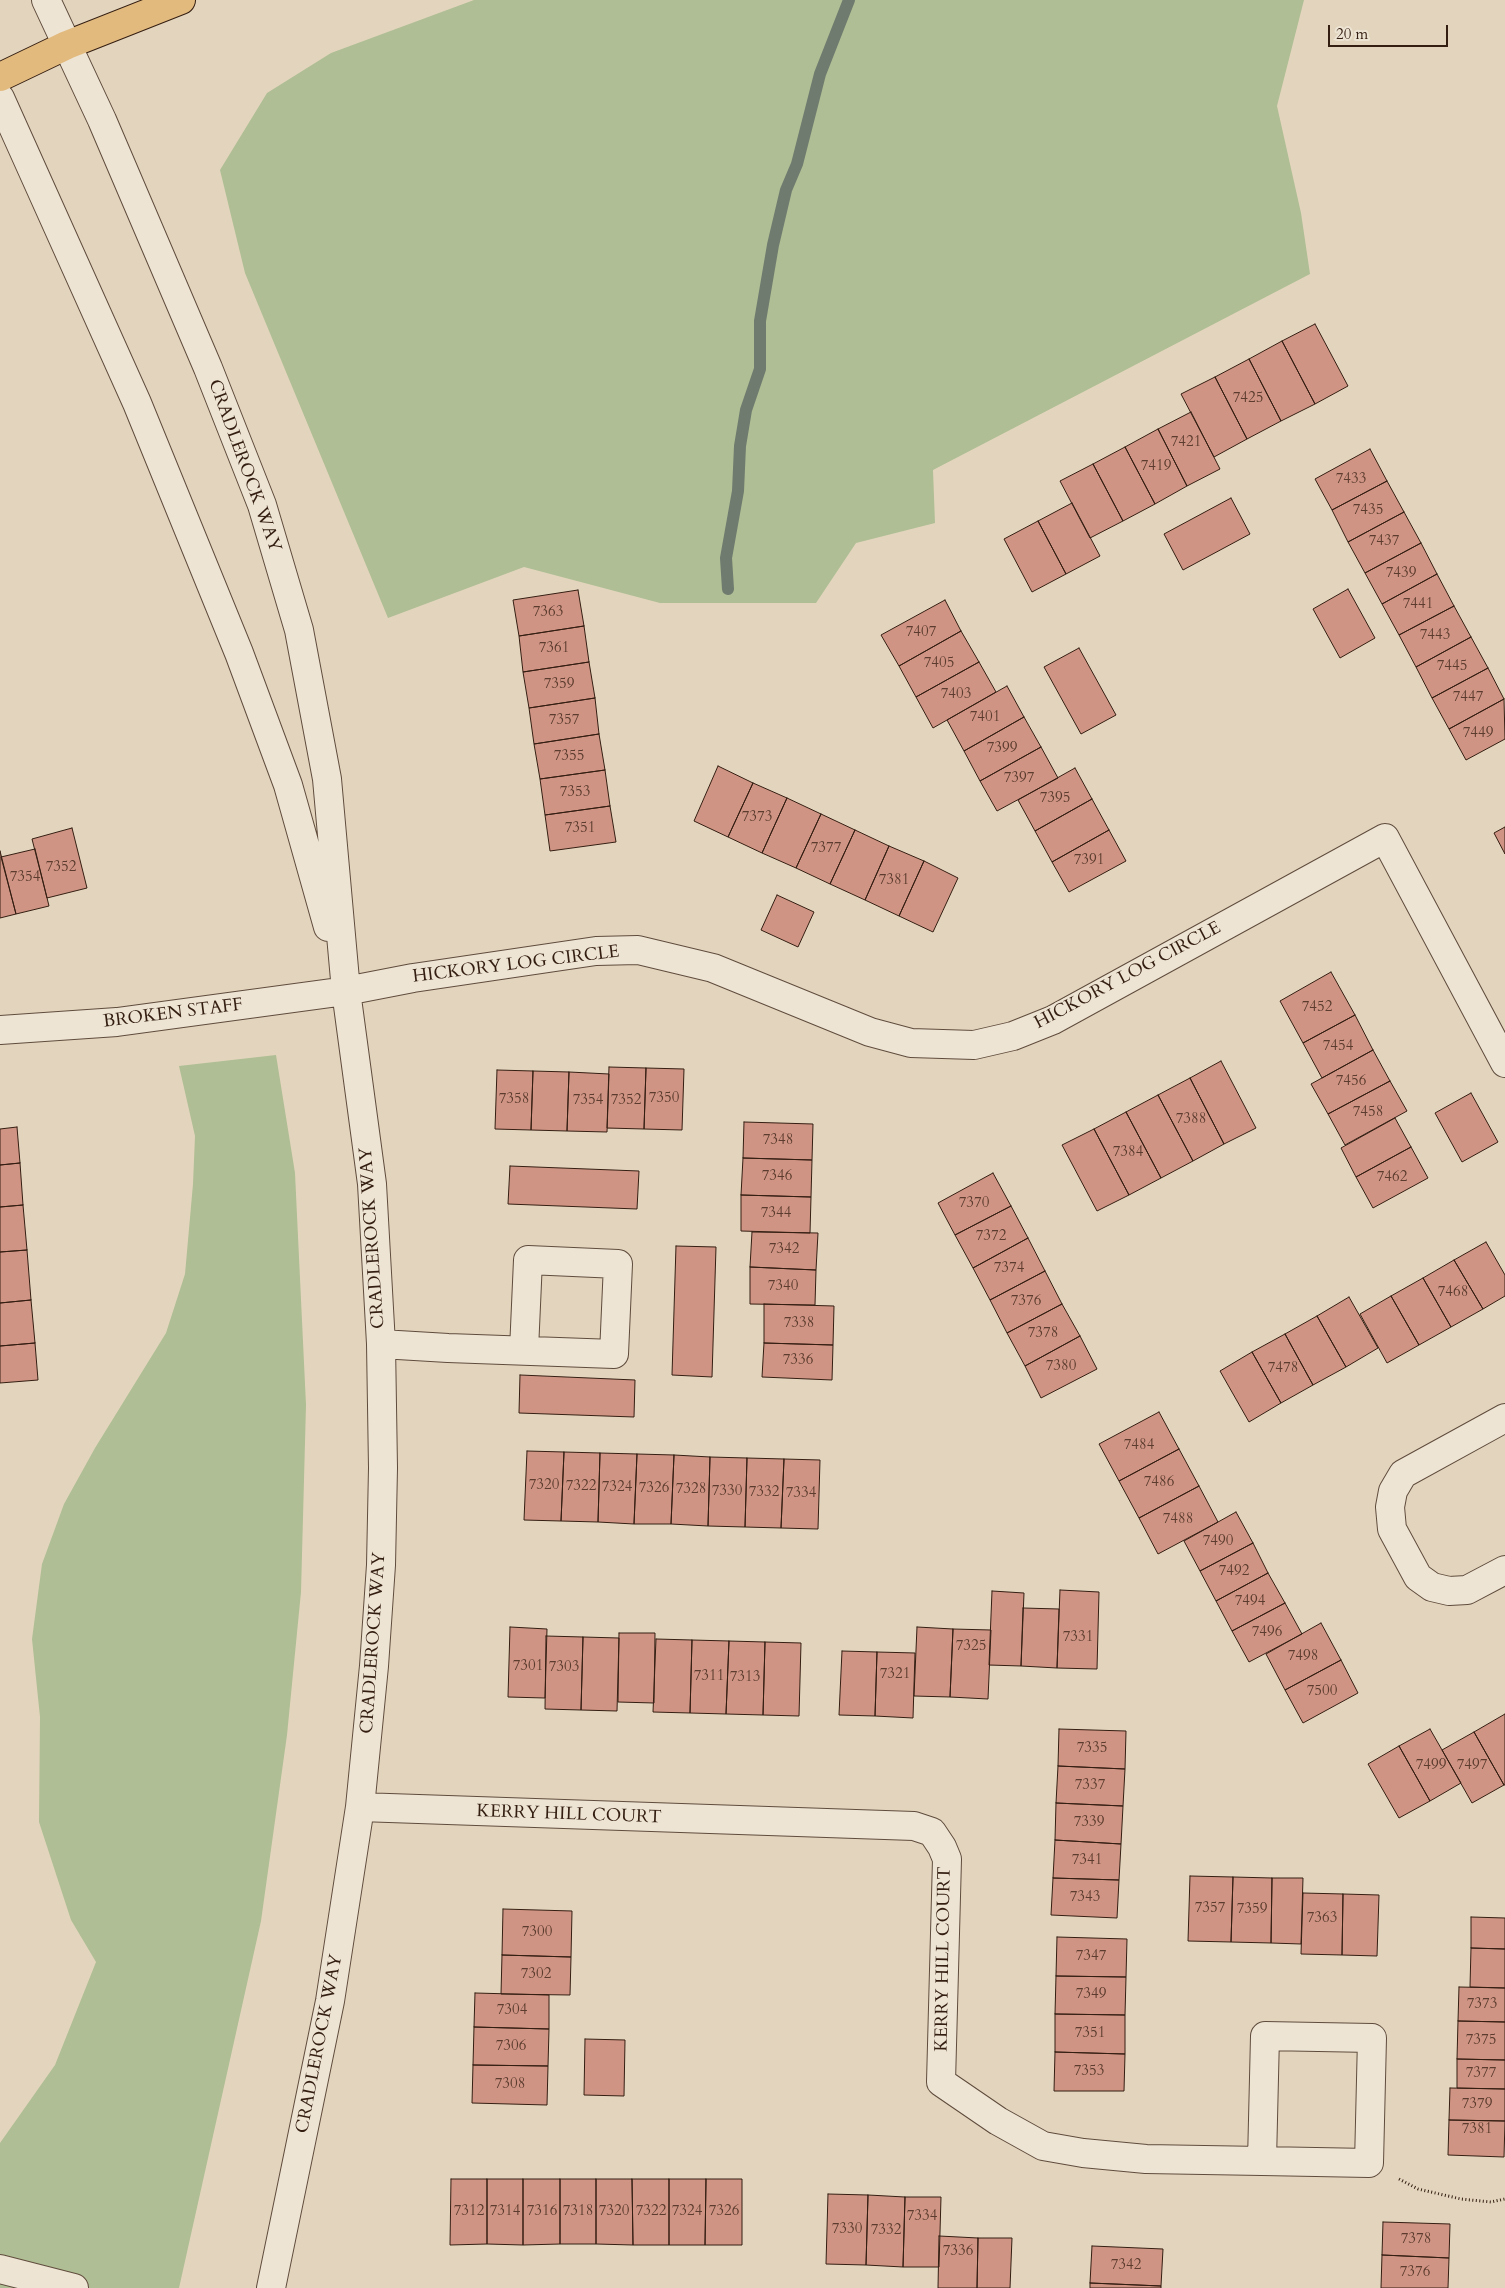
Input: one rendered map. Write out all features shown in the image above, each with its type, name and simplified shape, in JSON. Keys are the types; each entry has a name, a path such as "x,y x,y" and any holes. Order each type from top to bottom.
{"main road":[{"path":"0,77 66,45 181,0"}],"street":[{"name":"CRADLEROCK WAY","path":"46,0 102,120 208,368 262,505 299,630 327,779 346,991 372,1184 381,1344 381,1565 360,1807 330,2001 271,2288"},
{"name":"CRADLEROCK WAY","path":"0,98 138,403 239,653 288,785 346,991"},
{"name":"HICKORY LOG CIRCLE","path":"346,991 413,978 577,954 638,950 713,968 870,1032 911,1043 974,1045 1013,1036 1053,1020 1385,838 1505,1064"},
{"name":"BROKEN STAFF","path":"0,1030 117,1022 346,991"},
{"path":"381,1344 614,1354 618,1264 528,1260 524,1350"},
{"path":"1505,1418 1403,1474 1393,1491 1390,1507 1392,1529 1418,1577 1432,1587 1449,1590 1467,1590 1505,1570"},
{"name":"KERRY HILL COURT","path":"360,1807 914,1826 932,1832 947,1859 941,2082 998,2121 1043,2146 1082,2153 1146,2159 1369,2163"},
{"path":"1262,2161 1265,2036 1294,2036 1372,2038 1369,2163"},
{"path":"1,2272 74,2288"}],"path":[{"path":"1369,2163 1418,2189 1461,2199 1492,2202 1505,2199"}],"green space":[{"path":"474,0 1304,0 1277,106 1301,213 1310,274 933,470 935,523 856,543 816,603 660,603 524,567 388,618 245,273 220,170 267,93 331,53"},
{"path":"276,1055 295,1173 306,1405 301,1592 287,1735 261,1921 179,2288 0,2288 0,2143 55,2065 96,1962 71,1920 39,1822 40,1717 32,1639 42,1564 64,1504 95,1448 166,1333 185,1274 195,1136 179,1066"}],"building":[{"path":"1315,324 1348,386 1315,404 1282,341"},
{"path":"1282,341 1315,404 1281,421 1249,359"},
{"path":"1249,359 1281,421 1247,439 1215,377"},
{"path":"1215,377 1247,439 1214,457 1181,394"},
{"path":"1191,412 1220,469 1187,486 1158,429"},
{"path":"1158,429 1187,486 1155,504 1125,447"},
{"path":"1125,447 1155,504 1123,521 1093,464"},
{"path":"1370,449 1387,481 1332,510 1315,479"},
{"path":"1093,464 1123,521 1090,538 1060,481"},
{"path":"1387,481 1404,512 1348,542 1332,510"},
{"path":"1231,498 1250,534 1183,570 1164,534"},
{"path":"1072,503 1100,556 1066,574 1038,521"},
{"path":"1404,512 1421,543 1365,573 1348,542"},
{"path":"1038,521 1066,574 1032,592 1004,539"},
{"path":"1421,543 1437,574 1382,604 1365,573"},
{"path":"1437,574 1454,606 1399,635 1382,604"},
{"path":"1348,589 1375,638 1340,658 1313,609"},
{"path":"578,590 584,626 519,636 513,600"},
{"path":"945,600 961,631 899,666 881,635"},
{"path":"1454,606 1471,637 1416,667 1399,635"},
{"path":"584,626 589,662 523,672 519,636"},
{"path":"961,631 979,662 916,697 899,666"},
{"path":"1471,637 1488,668 1432,698 1416,667"},
{"path":"1079,648 1116,715 1081,734 1044,667"},
{"path":"589,662 595,698 529,708 523,672"},
{"path":"979,662 996,692 933,728 916,697"},
{"path":"1488,668 1504,699 1449,729 1432,698"},
{"path":"1007,686 1024,717 964,751 947,720"},
{"path":"595,698 599,734 534,744 529,708"},
{"path":"1504,699 1505,739 1466,760 1449,729"},
{"path":"1024,717 1041,747 980,781 964,751"},
{"path":"599,734 605,770 540,779 534,744"},
{"path":"1041,747 1058,778 997,811 980,781"},
{"path":"718,766 753,783 728,837 694,821"},
{"path":"1075,768 1092,799 1035,831 1018,800"},
{"path":"605,770 610,806 545,815 540,779"},
{"path":"753,783 787,798 762,853 728,837"},
{"path":"787,798 821,814 796,868 762,853"},
{"path":"1092,799 1109,830 1052,862 1035,831"},
{"path":"610,806 616,842 550,851 545,815"},
{"path":"821,814 855,830 830,884 796,868"},
{"path":"1505,827 1505,854 1494,833"},
{"path":"72,828 87,888 47,898 32,839"},
{"path":"855,830 889,846 865,900 830,884"},
{"path":"1109,830 1126,861 1069,892 1052,862"},
{"path":"889,846 924,861 899,916 865,900"},
{"path":"35,849 49,906 16,914 1,857"},
{"path":"0,851 16,914 0,918"},
{"path":"924,861 958,878 933,932 899,916"},
{"path":"777,895 814,912 798,947 761,930"},
{"path":"1331,972 1355,1015 1303,1043 1280,1001"},
{"path":"1355,1015 1373,1050 1322,1078 1303,1043"},
{"path":"1373,1050 1390,1081 1328,1114 1311,1084"},
{"path":"1221,1061 1256,1128 1224,1144 1190,1078"},
{"path":"609,1067 646,1068 644,1129 607,1128"},
{"path":"646,1068 684,1069 682,1130 644,1129"},
{"path":"497,1070 533,1071 531,1130 495,1129"},
{"path":"533,1071 569,1072 567,1131 531,1130"},
{"path":"569,1072 609,1074 607,1132 567,1131"},
{"path":"1190,1078 1224,1144 1193,1161 1158,1095"},
{"path":"1390,1081 1407,1111 1345,1145 1328,1114"},
{"path":"1471,1093 1498,1142 1462,1162 1435,1113"},
{"path":"1158,1095 1193,1161 1161,1178 1126,1112"},
{"path":"1126,1112 1161,1178 1129,1195 1094,1129"},
{"path":"1395,1118 1411,1147 1356,1177 1341,1148"},
{"path":"744,1122 813,1124 812,1160 743,1158"},
{"path":"17,1127 20,1163 0,1165 0,1129"},
{"path":"1094,1129 1129,1195 1097,1211 1062,1145"},
{"path":"1411,1147 1428,1178 1373,1208 1356,1177"},
{"path":"743,1158 812,1160 811,1197 741,1195"},
{"path":"20,1163 23,1205 0,1207 0,1165"},
{"path":"510,1166 639,1171 637,1209 508,1204"},
{"path":"993,1173 1011,1206 955,1235 938,1203"},
{"path":"741,1195 811,1197 810,1233 741,1231"},
{"path":"23,1205 27,1250 0,1252 0,1207"},
{"path":"1011,1206 1028,1238 973,1268 955,1235"},
{"path":"752,1232 818,1233 816,1270 750,1267"},
{"path":"1028,1238 1045,1271 990,1300 973,1268"},
{"path":"1486,1242 1505,1275 1505,1296 1483,1309 1454,1260"},
{"path":"676,1246 716,1247 712,1377 672,1375"},
{"path":"27,1250 31,1300 0,1303 0,1252"},
{"path":"1454,1260 1483,1309 1451,1327 1423,1278"},
{"path":"750,1267 816,1270 815,1305 750,1304"},
{"path":"1045,1271 1062,1304 1007,1333 990,1300"},
{"path":"1423,1278 1451,1327 1419,1345 1391,1296"},
{"path":"1391,1296 1419,1345 1387,1363 1360,1314"},
{"path":"1349,1297 1378,1348 1346,1367 1317,1316"},
{"path":"31,1300 35,1343 0,1346 0,1303"},
{"path":"764,1304 834,1306 833,1345 764,1343"},
{"path":"1062,1304 1080,1336 1025,1366 1007,1333"},
{"path":"1317,1316 1346,1367 1313,1385 1285,1334"},
{"path":"1285,1334 1313,1385 1281,1403 1252,1352"},
{"path":"1080,1336 1097,1369 1041,1398 1025,1366"},
{"path":"35,1343 38,1380 0,1383 0,1346"},
{"path":"764,1343 833,1345 832,1380 762,1377"},
{"path":"1252,1352 1281,1403 1249,1422 1220,1371"},
{"path":"520,1375 635,1380 634,1417 519,1413"},
{"path":"1159,1412 1179,1449 1119,1481 1099,1444"},
{"path":"1179,1449 1199,1486 1139,1518 1119,1481"},
{"path":"527,1451 564,1452 561,1521 524,1520"},
{"path":"564,1452 600,1453 598,1522 561,1521"},
{"path":"600,1453 637,1454 634,1524 598,1522"},
{"path":"637,1454 674,1455 671,1524 634,1524"},
{"path":"674,1455 710,1457 708,1526 671,1524"},
{"path":"710,1457 747,1458 745,1527 708,1526"},
{"path":"747,1458 784,1459 781,1528 745,1527"},
{"path":"784,1459 820,1460 818,1529 781,1528"},
{"path":"1199,1486 1218,1522 1158,1554 1139,1518"},
{"path":"1236,1512 1253,1543 1200,1571 1184,1541"},
{"path":"1253,1543 1268,1573 1216,1601 1200,1571"},
{"path":"1268,1573 1285,1603 1232,1631 1216,1601"},
{"path":"1060,1590 1099,1592 1097,1669 1057,1668"},
{"path":"992,1591 1024,1593 1021,1666 989,1665"},
{"path":"1285,1603 1302,1634 1249,1662 1232,1631"},
{"path":"1023,1608 1059,1609 1057,1668 1021,1666"},
{"path":"1321,1623 1341,1660 1285,1690 1266,1654"},
{"path":"510,1627 547,1629 545,1698 508,1697"},
{"path":"917,1627 953,1629 950,1697 914,1696"},
{"path":"953,1629 991,1630 988,1699 950,1697"},
{"path":"619,1633 655,1633 654,1703 618,1702"},
{"path":"546,1636 583,1637 581,1710 545,1709"},
{"path":"583,1637 619,1638 617,1711 581,1710"},
{"path":"656,1639 692,1640 690,1713 653,1712"},
{"path":"692,1640 729,1641 726,1714 690,1713"},
{"path":"729,1641 765,1642 763,1715 726,1714"},
{"path":"765,1642 801,1643 799,1716 763,1715"},
{"path":"842,1651 877,1652 875,1716 839,1715"},
{"path":"877,1652 915,1653 913,1718 875,1716"},
{"path":"1341,1660 1358,1693 1303,1723 1285,1690"},
{"path":"1505,1714 1505,1785 1504,1785 1474,1732"},
{"path":"1059,1729 1126,1731 1125,1769 1058,1766"},
{"path":"1430,1729 1461,1783 1430,1801 1399,1746"},
{"path":"1474,1732 1504,1785 1472,1803 1442,1750"},
{"path":"1399,1746 1430,1801 1399,1818 1368,1764"},
{"path":"1058,1766 1125,1769 1123,1806 1056,1803"},
{"path":"1056,1803 1123,1806 1121,1844 1055,1840"},
{"path":"1055,1840 1121,1844 1119,1880 1053,1878"},
{"path":"1190,1876 1233,1877 1231,1942 1188,1941"},
{"path":"1233,1877 1272,1878 1271,1943 1231,1942"},
{"path":"1053,1878 1119,1880 1117,1918 1051,1915"},
{"path":"1272,1878 1303,1878 1301,1944 1271,1943"},
{"path":"1303,1893 1343,1894 1342,1955 1301,1954"},
{"path":"1343,1894 1379,1895 1377,1956 1342,1955"},
{"path":"503,1909 572,1911 571,1957 502,1955"},
{"path":"1471,1917 1505,1918 1505,1949 1471,1948"},
{"path":"1057,1937 1127,1939 1126,1977 1056,1976"},
{"path":"1471,1948 1505,1949 1505,1988 1470,1987"},
{"path":"502,1955 571,1957 570,1995 501,1994"},
{"path":"1056,1976 1126,1977 1125,2015 1055,2014"},
{"path":"1459,1987 1505,1988 1505,2022 1458,2021"},
{"path":"475,1993 549,1995 549,2029 474,2027"},
{"path":"1055,2014 1125,2015 1125,2054 1055,2052"},
{"path":"1458,2021 1505,2022 1505,2060 1457,2059"},
{"path":"474,2027 549,2029 548,2066 473,2065"},
{"path":"585,2039 625,2040 624,2096 584,2095"},
{"path":"1055,2052 1125,2054 1124,2091 1054,2091"},
{"path":"1457,2059 1505,2060 1505,2089 1457,2088"},
{"path":"473,2065 548,2066 547,2105 472,2103"},
{"path":"1450,2088 1505,2089 1505,2121 1449,2120"},
{"path":"1449,2120 1505,2121 1504,2157 1448,2155"},
{"path":"451,2179 487,2179 487,2244 450,2245"},
{"path":"487,2179 523,2179 523,2245 487,2244"},
{"path":"523,2179 560,2179 560,2244 523,2245"},
{"path":"560,2179 596,2179 596,2244 560,2244"},
{"path":"596,2179 632,2179 633,2245 596,2244"},
{"path":"632,2179 669,2179 669,2245 633,2245"},
{"path":"669,2179 706,2179 705,2245 669,2245"},
{"path":"706,2179 742,2179 742,2245 705,2245"},
{"path":"828,2194 868,2195 866,2265 826,2264"},
{"path":"868,2195 905,2197 903,2267 866,2265"},
{"path":"905,2197 941,2197 939,2267 903,2267"},
{"path":"1383,2222 1450,2224 1449,2258 1382,2255"},
{"path":"939,2236 978,2238 977,2288 938,2288"},
{"path":"978,2238 1012,2238 1010,2288 977,2288"},
{"path":"1092,2246 1163,2249 1161,2286 1090,2283"},
{"path":"1382,2255 1449,2258 1448,2288 1381,2288"},
{"path":"1090,2283 1161,2286 1161,2288 1090,2288"}],"waterway":[{"path":"728,589 726,558 738,491 740,446 746,410 760,369 760,321 773,245 786,190 797,164 820,74 849,0"}]}
